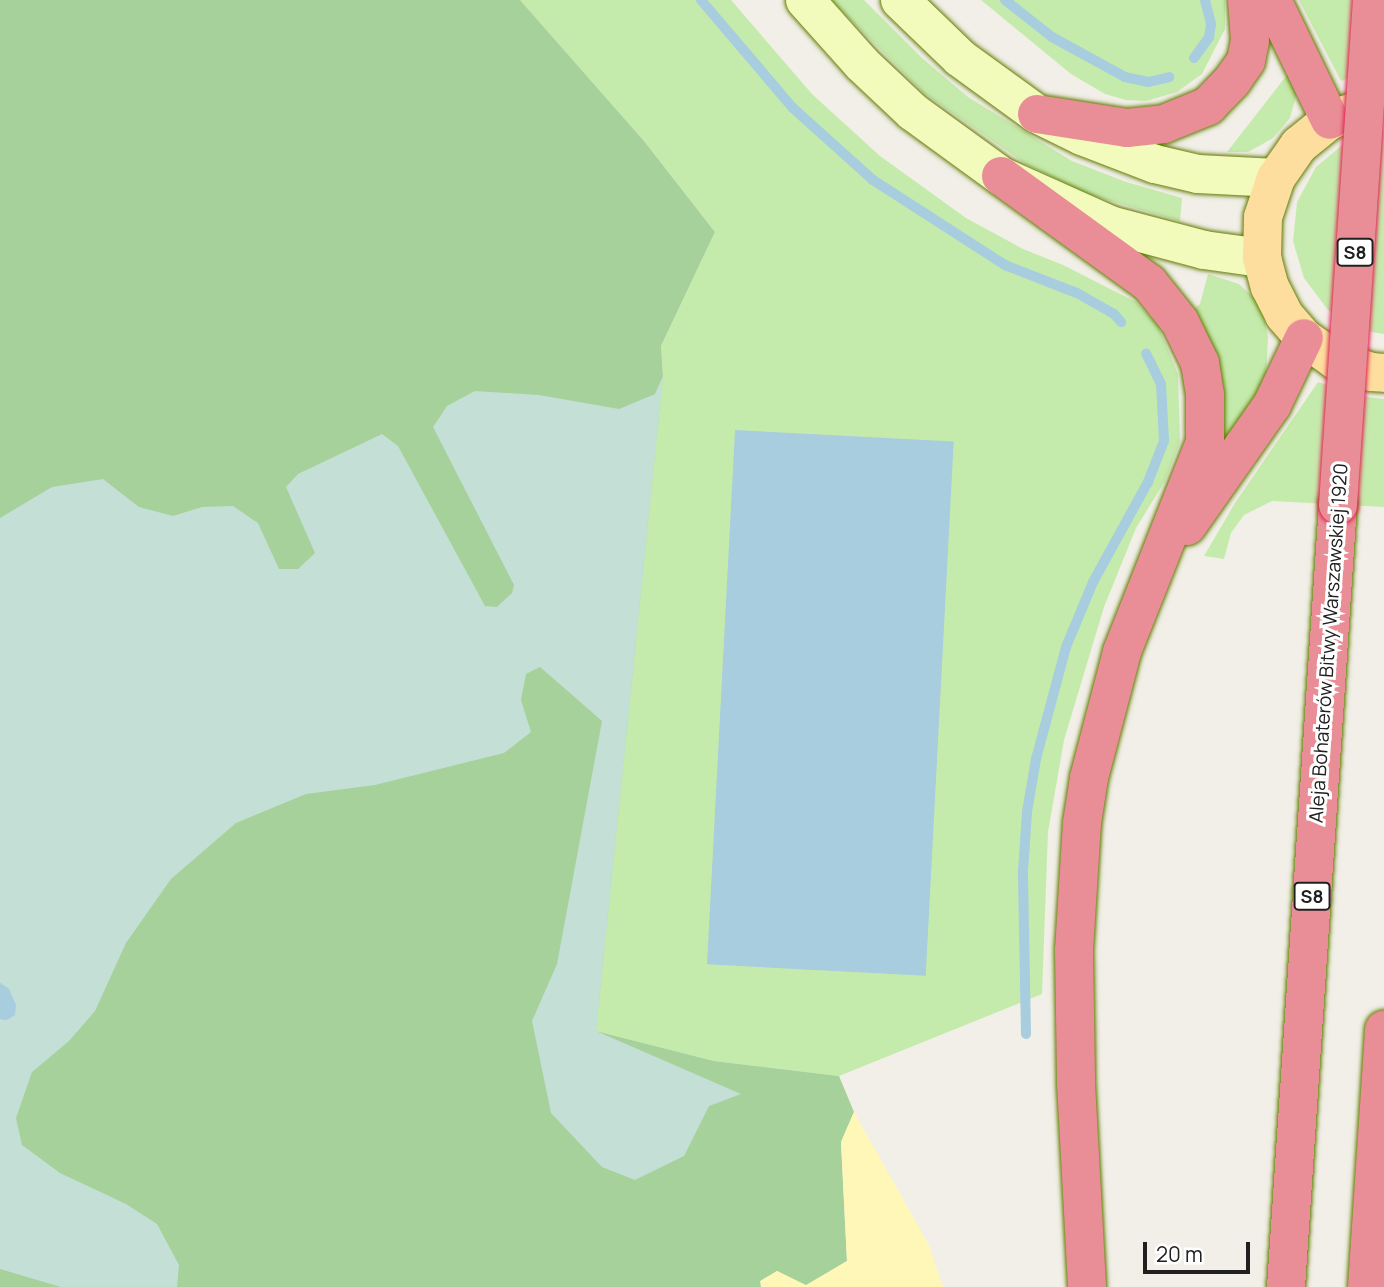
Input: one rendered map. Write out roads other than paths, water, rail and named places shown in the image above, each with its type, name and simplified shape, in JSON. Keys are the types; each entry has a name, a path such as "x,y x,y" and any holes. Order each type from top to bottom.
{"highway":[{"path":"1037,114 1127,128 1164,124 1208,106 1232,81 1246,61 1251,41 1247,0"},
{"path":"1272,0 1331,120"},
{"name":"Aleja Bohaterów Bitwy Warszawskiej 1920","path":"1286,1287 1372,0"},
{"path":"1001,176 1083,238 1128,265 1149,283 1176,315 1200,363 1205,395 1205,442 1122,652 1092,766 1082,823 1074,950 1076,1083 1087,1287"},
{"path":"1156,568 1272,405 1304,338"},
{"path":"1367,1287 1384,1030"}],"main road":[{"path":"805,0 862,64 913,112 1001,176 1110,225 1196,248 1262,258"},
{"path":"900,0 960,58 1037,114 1082,136 1155,164 1214,176 1276,178"},
{"path":"1384,105 1366,107 1331,120 1299,145 1276,178 1263,217 1262,258 1270,287 1284,315 1304,338 1335,360 1371,372 1384,373"}],"waterway":[{"path":"701,0 793,108 873,180 1005,265 1077,293 1114,314 1121,322"},
{"path":"1005,0 1052,37 1125,77 1148,82 1169,77"},
{"path":"1194,58 1209,37 1211,24 1205,0"},
{"path":"1026,1034 1023,871 1027,812 1036,759 1066,647 1093,582 1148,482 1164,441 1161,384 1146,353"}]}
